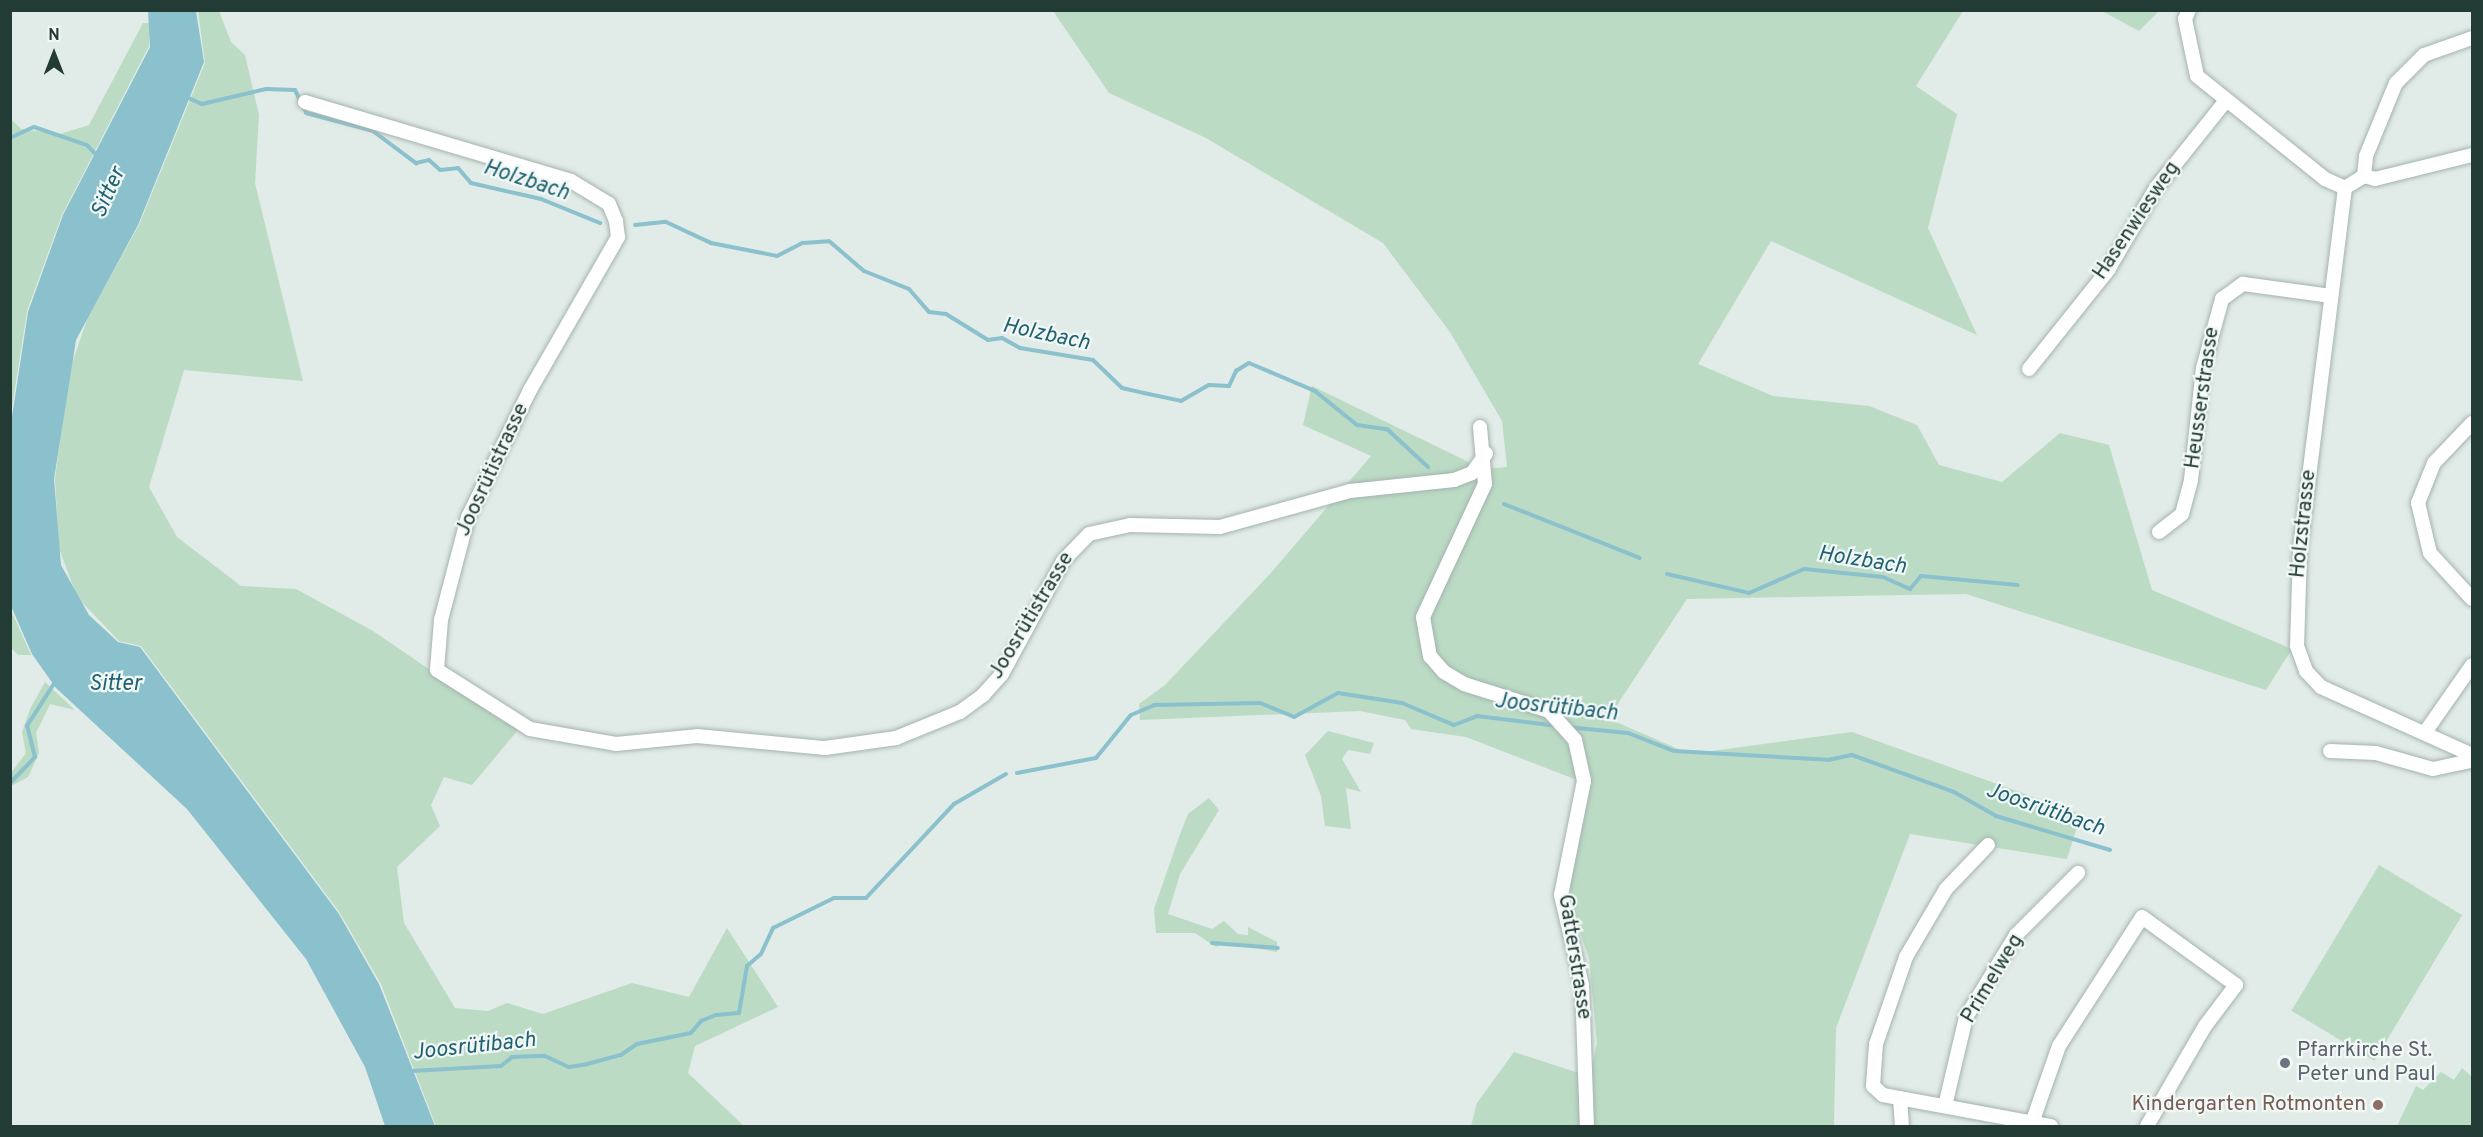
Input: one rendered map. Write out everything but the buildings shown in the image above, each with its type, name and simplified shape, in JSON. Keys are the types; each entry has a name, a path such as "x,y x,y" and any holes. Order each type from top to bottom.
{"street":[{"path":"2189,10 2185,19 2197,76 2224,103 2325,179 2345,188 2364,176 2375,179 2472,155"},
{"path":"2364,176 2366,156 2396,83 2424,55 2472,38"},
{"name":"Joosrütistrasse","path":"304,102 571,181 609,204 616,221 618,237 530,390 468,517 441,620 437,670 530,729 616,744 697,736 825,748 896,738 960,712 983,695 1002,674 1063,561 1089,534 1130,525 1220,527 1350,491 1454,480 1472,473 1486,454"},
{"name":"Hasenwiesweg","path":"2029,369 2108,270 2156,188 2224,103"},
{"name":"Holzstrasse","path":"2345,188 2300,551 2297,646 2306,671 2321,687 2426,731 2472,755"},
{"name":"Heusserstrasse","path":"2159,532 2182,514 2203,368 2222,299 2243,284 2331,296"},
{"path":"2472,423 2434,463 2418,503 2430,553 2472,599"},
{"name":"Gatterstrasse","path":"1480,427 1486,454 1485,484 1423,618 1430,656 1464,684 1549,711 1567,727 1584,781 1561,895 1582,985 1587,1126"},
{"path":"2426,731 2472,665"},
{"path":"2330,751 2376,753 2433,769 2472,761"},
{"path":"1988,845 1946,890 1902,968 1871,1068 1873,1086 1900,1098 2050,1126"},
{"name":"Primelweg","path":"1945,1106 1966,1017 2016,935 2078,873"},
{"path":"2032,1124 2059,1046 2142,917 2236,985 2193,1044 2147,1126"},
{"path":"1900,1098 1902,1126"}],"green space":[{"path":"198,11 219,11 231,42 245,55 259,115 255,183 303,381 184,370 149,487 177,537 241,586 296,589 373,631 518,730 472,785 444,777 431,805 440,826 397,867 404,923 455,1008 488,1011 507,1003 543,1014 632,983 689,997 727,928 778,1007 695,1046 688,1073 743,1125 758,1126 436,1126 381,984 340,913 141,646 119,641 77,597 59,548 55,479 69,372 88,317 139,225 205,63"},
{"path":"1053,11 1963,11 1916,86 1957,114 1928,228 1977,335 1771,241 1698,364 1773,396 1869,406 1917,425 1939,465 2002,482 2060,433 2109,445 2152,590 2292,649 2266,690 1966,594 1687,599 1619,702 1613,714 1616,722 1690,754 1852,732 2081,814 2067,859 1910,834 1836,1028 1834,1126 1592,1126 1590,1076 1597,1043 1589,958 1570,904 1571,865 1592,775 1577,780 1466,737 1411,729 1405,720 1360,711 1140,720 1139,704 1165,685 1270,574 1371,456 1303,425 1312,386 1483,469 1507,467 1502,421 1450,332 1383,243 1206,138 1109,93"},
{"path":"2102,11 2159,11 2139,31"},
{"path":"143,23 151,23 149,46 62,215 27,311 11,414 11,119 21,129 60,134 89,125"},
{"path":"11,610 31,655 18,655 11,648"},
{"path":"45,682 75,710 50,704 36,733 39,753 28,777 11,786 11,773 26,753 22,732 30,709"},
{"path":"1328,731 1374,743 1370,754 1348,750 1342,759 1361,792 1346,788 1351,829 1325,826 1321,796 1305,755"},
{"path":"1209,798 1219,810 1180,874 1168,914 1212,929 1224,921 1238,934 1248,935 1248,927 1277,942 1277,952 1227,943 1216,947 1195,933 1156,933 1154,909 1188,814"},
{"path":"2379,865 2462,915 2375,1061 2291,1011"},
{"path":"1514,1052 1588,1076 1583,1126 1471,1126 1477,1103"},
{"path":"2462,1068 2472,1077 2472,1126 2397,1126 2416,1086 2423,1090 2441,1072 2454,1080"}],"water":[{"name":"Sitter","path":"148,11 196,11 204,62 138,225 76,340 54,479 61,565 89,615 118,642 140,647 339,914 379,984 435,1126 385,1126 365,1067 306,959 187,809 56,688 32,654 11,606 11,423 28,312 63,215 150,47"}],"waterway":[{"name":"Holzbach","path":"184,96 202,104 266,89 295,90 306,113 373,131 416,163 429,160 440,170 458,168 471,183 541,199 600,223"},
{"path":"10,138 34,127 87,145 99,158"},
{"name":"Holzbach","path":"635,225 666,222 711,243 777,256 803,243 829,241 864,271 909,289 929,312 946,314 988,340 1002,338 1020,348 1093,360 1122,388 1144,393 1181,401 1209,385 1229,386 1236,371 1249,363 1315,391 1357,425 1387,429 1428,467"},
{"name":"Holzbach","path":"1504,504 1640,558"},
{"name":"Holzbach","path":"1667,574 1749,593 1804,569 1883,577 1910,589 1921,576 2018,585"},
{"path":"10,783 35,757 27,726 55,682"},
{"name":"Joosrütibach","path":"1017,773 1096,758 1131,715 1154,705 1260,703 1294,717 1338,693 1402,703 1454,725 1477,716 1557,726"},
{"name":"Joosrütibach","path":"1567,727 1628,733 1674,751 1828,760 1852,755 1954,792 1996,816 2110,850"},
{"name":"Joosrütibach","path":"412,1071 501,1066 512,1057 545,1056 569,1067 587,1064 621,1055 637,1044 691,1033 701,1021 716,1015 739,1013 747,966 761,954 773,928 834,898 866,898 954,804 1006,774"},
{"path":"1212,943 1278,948"}],"place":[{"name":"Pfarrkirche St. Peter und Paul","path":"2285,1063"},
{"name":"Kindergarten Rotmonten","path":"2378,1105"}]}
